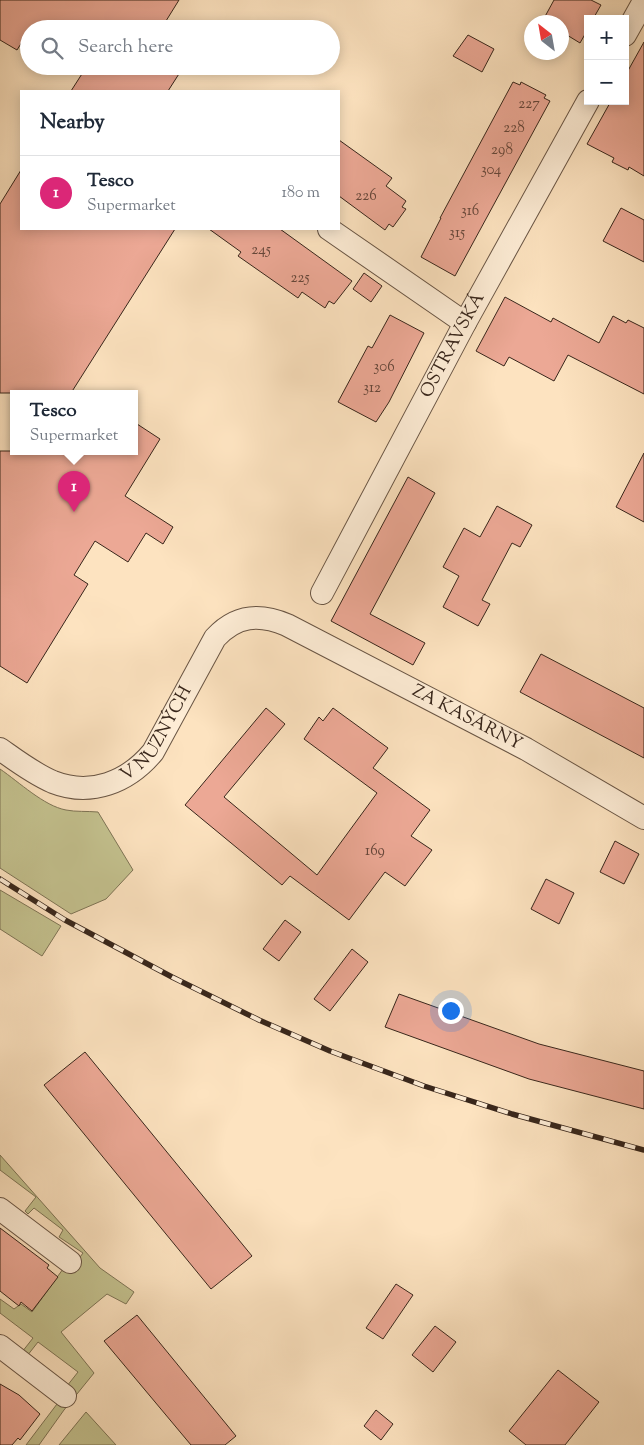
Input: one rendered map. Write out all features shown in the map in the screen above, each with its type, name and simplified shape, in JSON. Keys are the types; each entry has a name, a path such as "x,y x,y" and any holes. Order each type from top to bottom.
{"street":[{"path":"629,28 644,1"},
{"name":"OSTRAVSKÁ","path":"322,593 465,323 586,105"},
{"path":"330,230 465,323"},
{"name":"V NUZNÝCH","path":"0,749 28,768 51,781 63,785 78,788 94,788 110,784 128,776 145,762 153,752 214,638 236,622 251,618 264,618 287,625"},
{"name":"ZA KASÁRNY","path":"287,625 526,749 644,818"},
{"path":"0,1209 70,1262"},
{"path":"0,1346 65,1396"}],"shaded area":[{"path":"0,769 40,799 58,808 70,811 98,812 133,870 106,899 71,914 0,868"},
{"path":"0,890 61,926 42,956 0,929"},
{"path":"0,1155 100,1268 134,1292 126,1304 107,1294 61,1332 94,1373 39,1445 26,1445 57,1404 61,1407 73,1390 67,1386 78,1372 38,1342 27,1356 22,1352 33,1338 0,1313 0,1299 14,1309 21,1304 32,1312 63,1269 70,1271 83,1253 59,1237 63,1230 34,1208 28,1214 25,1211 36,1197 0,1170"},
{"path":"86,1412 116,1445 59,1445"}],"building":[{"path":"0,0 179,0 167,20 20,20 20,45 17,50 0,40"},
{"path":"554,0 591,0 601,5 595,15 584,15 584,36 580,43 569,36 569,15 546,15"},
{"path":"468,35 494,49 482,72 453,56"},
{"path":"644,42 644,176 629,167 628,170 612,162 614,158 587,144 609,105 629,105 629,69"},
{"path":"81,75 178,75 169,90 72,90"},
{"path":"513,82 520,85 521,82 546,95 544,98 550,101 455,276 421,257"},
{"path":"340,141 392,178 386,186 406,201 402,207 406,209 393,227 389,224 385,230 340,197"},
{"path":"20,172 20,230 174,230 73,390 10,390 10,393 0,393 0,204"},
{"path":"621,208 644,220 644,262 603,241"},
{"path":"210,230 281,230 352,281 334,304 329,301 325,308 302,292 298,298 238,256 241,252"},
{"path":"364,273 382,286 371,302 353,289"},
{"path":"505,297 551,322 553,318 599,343 613,316 626,323 628,320 644,328 644,394 568,355 554,381 509,357 504,366 476,351"},
{"path":"390,315 424,333 389,402 376,422 338,402 368,346 372,348"},
{"path":"138,425 160,439 125,496 173,527 163,544 146,533 128,562 95,541 74,575 88,584 27,683 0,666 0,451 10,451 10,455 138,455"},
{"path":"644,453 644,522 616,507"},
{"path":"408,477 435,493 370,614 425,643 413,665 331,621"},
{"path":"497,506 532,525 520,547 512,543 482,600 490,604 478,626 443,607 459,576 443,567 464,528 480,537"},
{"path":"541,654 644,708 644,758 520,692"},
{"path":"266,708 285,724 224,797 317,875 377,793 304,739 319,717 323,721 333,708 388,748 373,768 430,810 411,836 432,850 405,886 385,872 349,920 290,876 282,885 185,805"},
{"path":"615,841 639,854 624,884 600,872"},
{"path":"546,879 574,893 559,924 531,909"},
{"path":"285,920 301,932 279,961 263,949"},
{"path":"352,949 368,962 330,1011 314,999"},
{"path":"399,994 539,1044 644,1071 644,1109 529,1079 385,1027"},
{"path":"85,1052 252,1256 211,1289 44,1085"},
{"path":"0,1228 49,1265 47,1268 58,1277 32,1311 21,1302 19,1306 0,1291"},
{"path":"396,1284 413,1295 383,1339 366,1328"},
{"path":"137,1315 236,1436 225,1445 191,1445 104,1341"},
{"path":"435,1326 456,1342 433,1372 412,1355"},
{"path":"558,1370 599,1402 565,1445 526,1445 509,1431"},
{"path":"0,1384 19,1395 40,1414 20,1440 18,1438 12,1445 0,1445"},
{"path":"376,1410 393,1424 381,1440 364,1426"}],"railway":[{"path":"0,879 65,920 172,977 259,1020 330,1051 424,1086 512,1114 644,1150"}],"place":[{"name":"Tesco","path":"74,512"}]}
